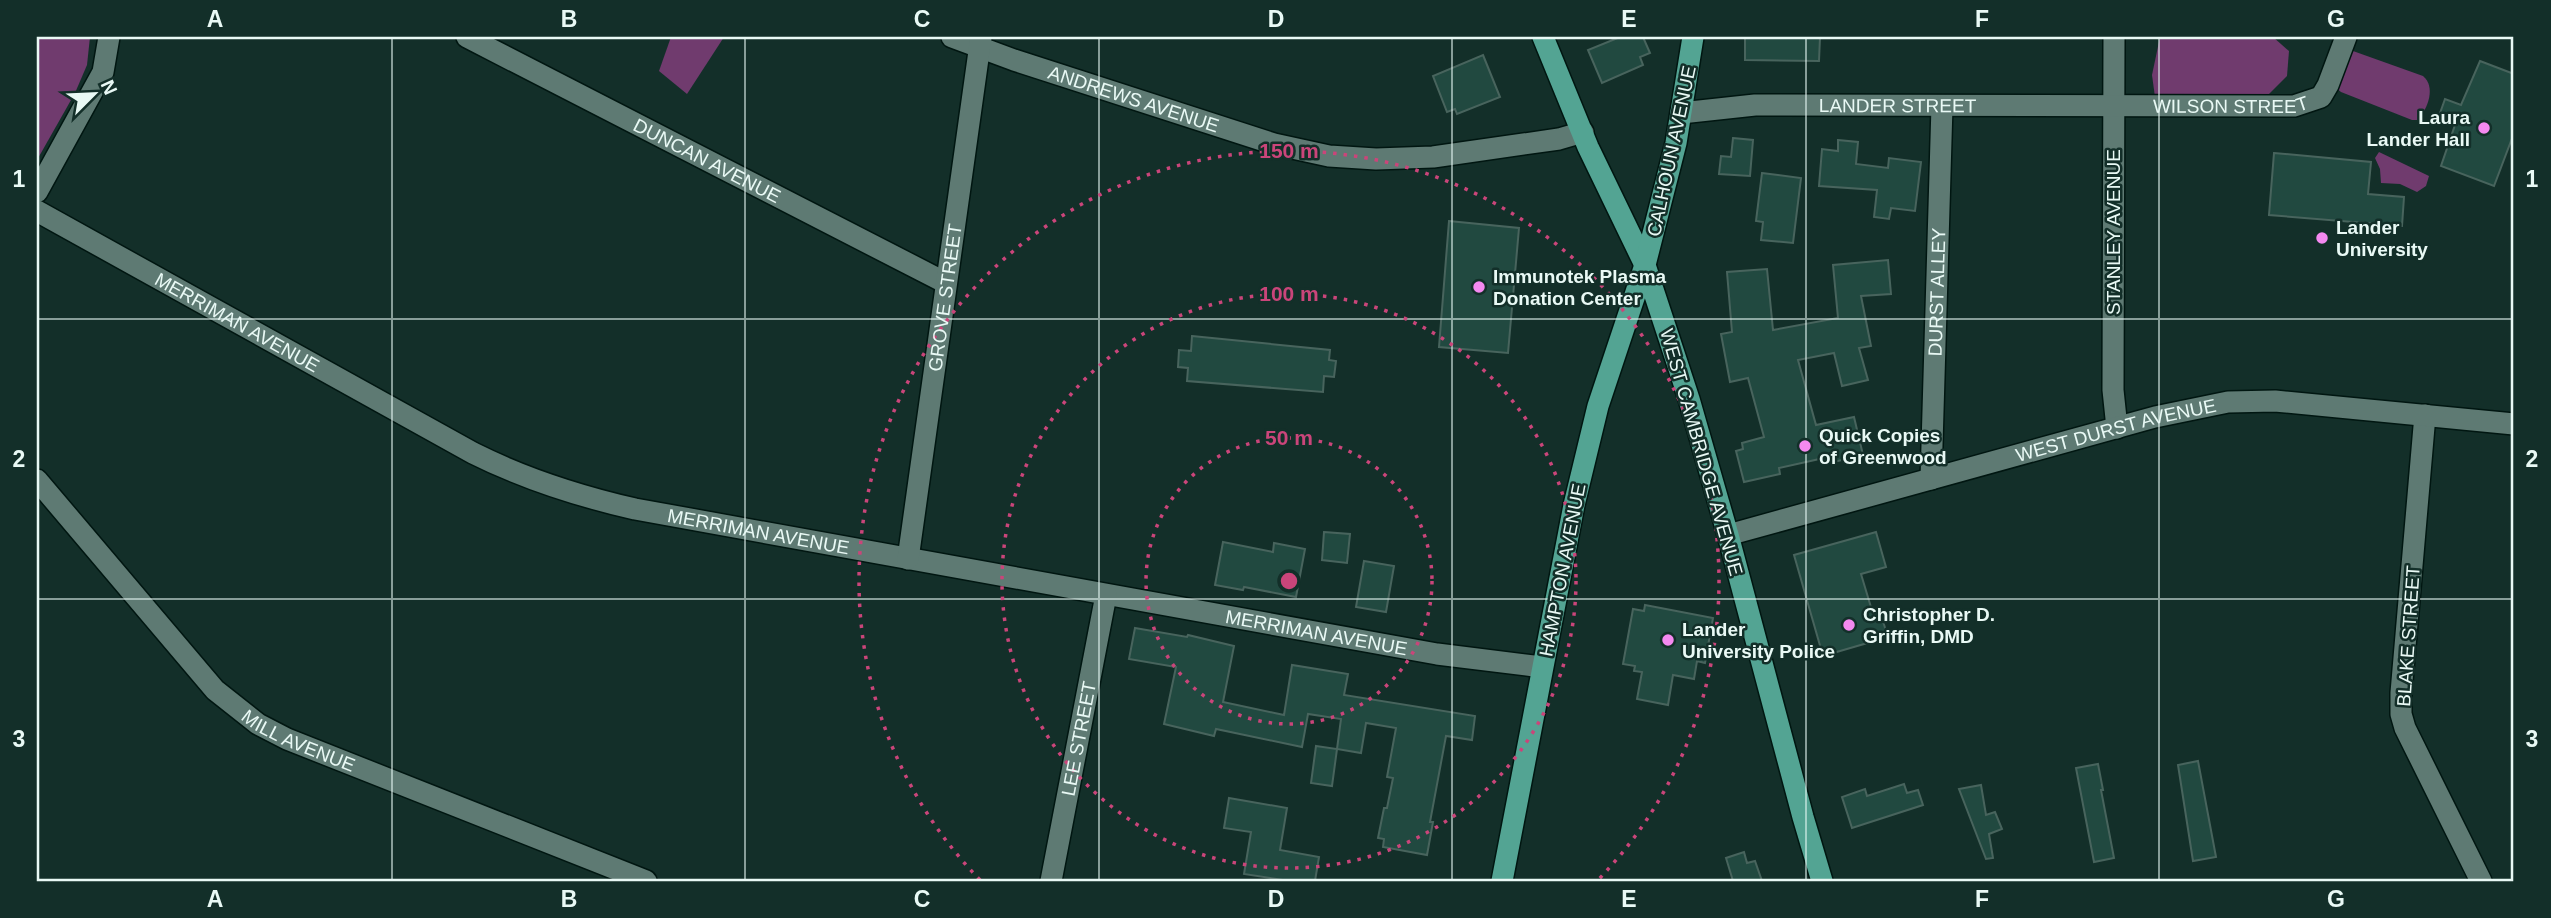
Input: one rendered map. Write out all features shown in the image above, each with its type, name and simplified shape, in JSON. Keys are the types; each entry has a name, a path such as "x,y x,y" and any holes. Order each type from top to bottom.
{"main road":[{"name":"WEST CAMBRIDGE AVENUE","path":"1543,37 1583,132 1645,265 1689,399 1822,881"},
{"name":"CALHOUN AVENUE","path":"1645,265 1681,113 1693,37"},
{"name":"HAMPTON AVENUE","path":"1502,881 1574,505 1598,406 1645,265"}],"street":[{"path":"37,192 103,72 108,37"},
{"name":"DUNCAN AVENUE","path":"467,37 946,283"},
{"name":"ANDREWS AVENUE","path":"952,37 980,41 1014,60 1274,144 1329,156 1376,159 1433,157 1559,139 1583,132"},
{"name":"STANLEY AVENUE","path":"2114,37 2113,390 2117,428"},
{"name":"WILSON STREET","path":"2113,106 2294,106 2321,97 2346,37"},
{"name":"GROVE STREET","path":"908,559 980,41"},
{"name":"LANDER STREET","path":"1681,113 1755,105 2113,106"},
{"name":"DURST ALLEY","path":"1931,479 1942,106"},
{"name":"MERRIMAN AVENUE","path":"37,211 461,447 508,470 589,498 635,509 1437,654 1542,667"},
{"name":"WEST DURST AVENUE","path":"1728,535 2201,407 2244,401 2275,401 2514,424"},
{"name":"BLAKE STREET","path":"2425,415 2401,713 2405,728 2480,881"},
{"name":"MILL AVENUE","path":"37,481 199,673 230,704 258,724 288,740 646,881"},
{"name":"LEE STREET","path":"1051,881 1106,595"}],"shaded area":[{"path":"37,37 90,37 87,65 75,93 37,160"},
{"path":"671,37 724,37 687,94 659,71"},
{"path":"2160,37 2273,37 2289,51 2287,76 2267,96 2155,97 2152,75"},
{"path":"2353,51 2423,76 2430,92 2425,110 2418,120 2412,120 2336,88 2349,52"},
{"path":"2379,152 2429,176 2426,186 2417,192 2400,184 2381,183 2380,169 2375,158"}],"building":[{"path":"1620,37 1643,37 1650,53 1640,57 1643,65 1602,83 1588,50"},
{"path":"1745,37 1820,37 1819,61 1745,60"},
{"path":"1483,55 1500,97 1457,114 1455,109 1447,112 1433,76"},
{"name":"Laura Lander Hall","path":"2480,61 2514,74 2514,133 2494,186 2441,166 2456,122 2439,116 2445,99 2461,105"},
{"path":"1733,138 1753,140 1750,176 1719,174 1721,156 1731,157"},
{"path":"1838,140 1858,142 1856,164 1888,168 1889,158 1921,162 1915,211 1891,208 1889,219 1874,217 1877,190 1819,186 1822,149 1838,151"},
{"path":"2274,153 2371,162 2368,194 2404,197 2402,226 2269,215"},
{"path":"1762,173 1801,178 1793,243 1761,240 1763,222 1756,221"},
{"name":"Immunotek Plasma Donation Center","path":"1449,221 1519,228 1508,353 1439,347"},
{"path":"1888,260 1891,294 1861,296 1871,346 1859,348 1868,380 1842,386 1834,353 1798,360 1816,425 1854,417 1863,455 1825,464 1824,458 1779,468 1780,474 1744,482 1736,451 1743,449 1742,443 1764,437 1748,378 1730,382 1721,334 1732,332 1727,272 1767,269 1773,330 1838,318 1833,265"},
{"path":"1192,336 1330,350 1329,360 1336,361 1334,377 1324,376 1323,392 1187,381 1188,368 1178,367 1179,350 1191,351"},
{"path":"1324,532 1350,534 1347,563 1322,560"},
{"path":"1876,532 1886,567 1861,574 1873,614 1880,612 1888,637 1823,656 1794,555"},
{"path":"1223,542 1273,552 1274,543 1305,549 1296,597 1244,587 1243,590 1215,585"},
{"path":"1364,561 1394,566 1386,612 1356,607"},
{"name":"Lander University Police","path":"1645,605 1713,618 1705,663 1697,661 1694,679 1673,675 1668,705 1637,699 1642,672 1634,671 1635,666 1623,664 1633,609 1644,611"},
{"path":"1135,628 1187,637 1188,635 1234,646 1223,702 1284,715 1292,665 1348,674 1344,695 1475,716 1472,740 1446,736 1430,822 1433,822 1427,855 1383,847 1384,839 1378,838 1393,778 1387,777 1396,728 1366,723 1361,753 1337,749 1341,719 1308,714 1302,747 1216,729 1214,736 1164,724 1176,667 1129,659"},
{"path":"1316,746 1337,749 1332,786 1311,783"},
{"path":"2198,761 2216,857 2193,861 2178,765"},
{"path":"2098,764 2114,858 2094,862 2076,768"},
{"path":"1904,784 1907,793 1918,790 1923,805 1852,828 1842,797 1865,789 1867,796"},
{"path":"1981,785 1986,815 1995,812 2002,829 1989,834 1993,858 1986,859 1959,789"},
{"path":"1229,798 1287,808 1280,850 1319,857 1315,881 1289,881 1244,874 1251,832 1224,828"},
{"path":"1744,852 1747,863 1755,861 1762,881 1733,881 1726,858"}],"place":[{"name":"Laura Lander Hall","path":"2484,128"},
{"name":"Lander University","path":"2322,238"},
{"name":"Immunotek Plasma Donation Center","path":"1479,287"},
{"name":"Quick Copies of Greenwood","path":"1805,446"},
{"name":"Christopher D. Griffin, DMD","path":"1849,625"},
{"name":"Lander University Police","path":"1668,640"}]}
